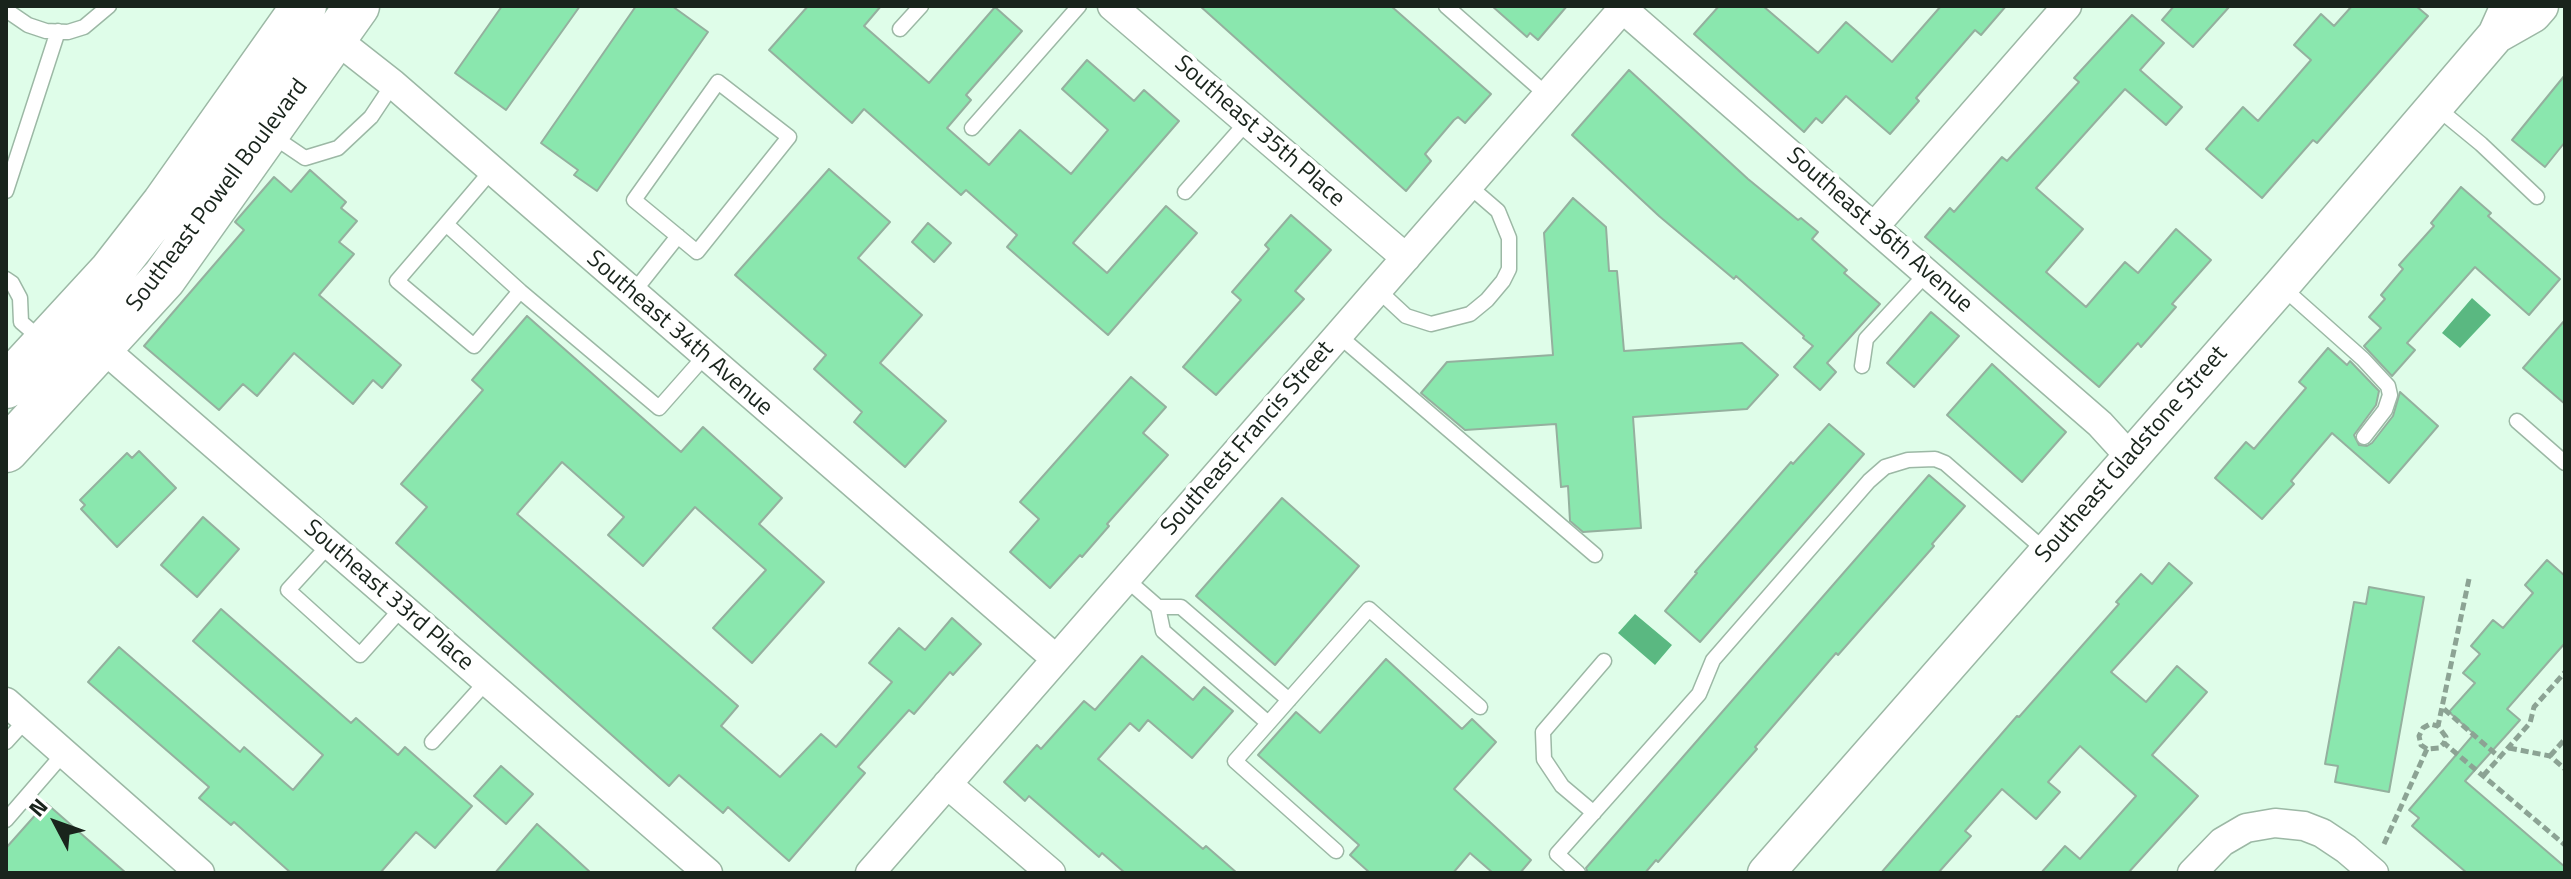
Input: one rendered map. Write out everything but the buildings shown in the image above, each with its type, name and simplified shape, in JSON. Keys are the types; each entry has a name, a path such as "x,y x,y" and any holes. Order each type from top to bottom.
{"main road":[{"name":"Southeast Powell Boulevard","path":"6,450 55,343 164,204 301,9"},
{"name":"Southeast Powell Boulevard","path":"6,386 55,343 164,278 346,21"}],"street":[{"name":"Southeast 35th Place","path":"1112,6 1406,258"},
{"path":"1874,227 2067,6"},
{"name":"Southeast Gladstone Street","path":"1766,873 2281,286 2435,106 2503,21 2533,14 2540,6"},
{"name":"Southeast Francis Street","path":"870,873 1469,186 1621,7"},
{"name":"Southeast 36th Avenue","path":"1621,7 2100,424 2131,458"},
{"name":"Southeast 34th Avenue","path":"301,9 346,21 393,84 704,357 1056,659"},
{"name":"Southeast 33rd Place","path":"55,343 329,545 708,873"},
{"path":"16,711 200,873"},
{"path":"947,784 1051,873"},
{"path":"2192,873 2222,842 2246,828 2275,823 2304,826 2322,833 2373,872"}],"lane":[{"path":"6,10 28,25 68,32 84,27 109,6"},
{"path":"900,29 921,6"},
{"path":"972,128 1079,6"},
{"path":"1446,6 1547,95"},
{"path":"6,191 58,31"},
{"path":"718,82 789,137 697,252 678,236 634,200 718,82"},
{"path":"268,133 305,158 338,148 371,117 393,84"},
{"path":"2435,106 2537,197"},
{"path":"1185,192 1247,122"},
{"path":"492,170 397,281 474,346 520,291"},
{"path":"1378,290 1406,316 1416,322 1431,324 1470,314 1487,300 1509,269 1509,238 1498,211 1469,186"},
{"path":"446,224 659,408 704,357"},
{"path":"632,294 678,236"},
{"path":"1862,366 1866,339 1927,273"},
{"path":"6,279 55,343"},
{"path":"2281,286 2363,359 2388,386 2390,395 2385,410 2364,437"},
{"path":"1338,335 1595,555"},
{"path":"2517,421 2565,463"},
{"path":"1578,873 1557,854 1699,694 1713,660 1869,481 1885,467 1908,460 1935,459 1945,463 2047,552"},
{"path":"329,545 288,590 360,655 402,608"},
{"path":"1126,579 1158,607 1163,631 1268,723"},
{"path":"1158,607 1181,607 1289,700"},
{"path":"1336,851 1235,761 1369,609 1480,707"},
{"path":"1594,813 1562,786 1544,759 1543,732 1604,661"},
{"path":"432,742 487,681"},
{"path":"6,742 16,711"},
{"path":"6,820 64,753"}],"path":[{"path":"2438,726 2469,579"},
{"path":"2483,776 2530,723 2534,707 2565,672"},
{"path":"2444,709 2499,757"},
{"path":"2430,724 2438,726 2446,737 2444,743 2439,748 2427,749 2421,745 2419,736 2423,728 2430,724"},
{"path":"2550,756 2565,739"},
{"path":"2444,743 2565,845"},
{"path":"2508,748 2550,756 2565,769"},
{"path":"2373,872 2427,749"}],"shaded area":[{"path":"2472,298 2491,315 2460,348 2442,333"},
{"path":"1635,614 1672,645 1655,665 1618,633"}]}
